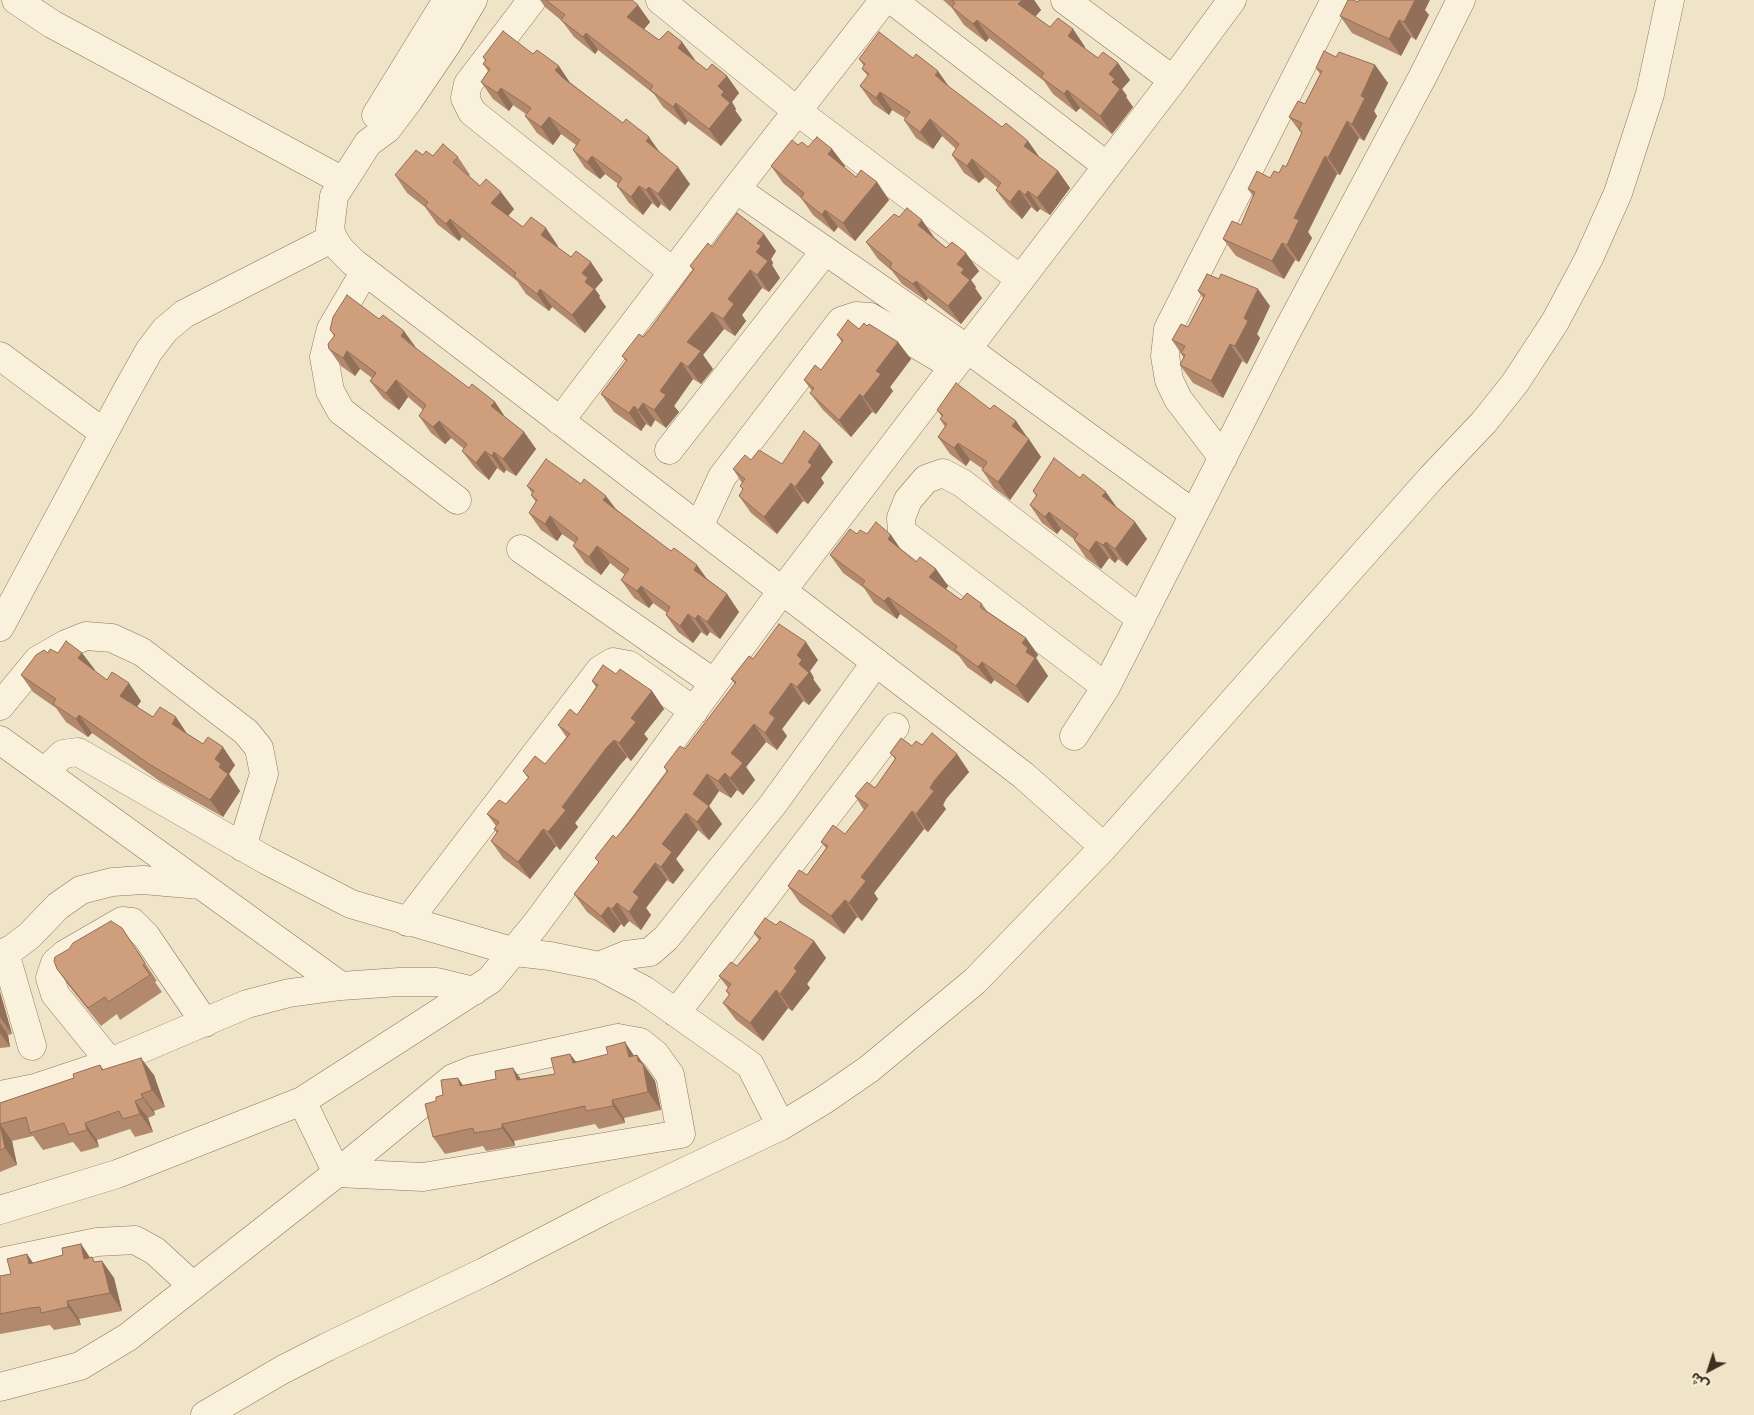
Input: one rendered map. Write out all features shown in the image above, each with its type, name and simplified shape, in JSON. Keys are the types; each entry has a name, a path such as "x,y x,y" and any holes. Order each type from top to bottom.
{"street":[{"path":"16,0 52,24 343,180"},
{"path":"368,143 370,125 447,0"},
{"path":"473,0 447,44 404,107 387,129 368,143 343,180 334,196 330,213 332,238 353,262 1023,775 1104,847"},
{"path":"532,0 468,84 465,98 472,112 672,272"},
{"path":"660,0 797,110 1020,279"},
{"path":"560,421 672,272 884,0"},
{"path":"892,0 1107,166"},
{"path":"1065,0 1173,80"},
{"path":"0,1210 117,1174 302,1101 490,980 514,952 782,591 959,357 1173,80 1232,0"},
{"path":"1223,458 1178,399 1169,380 1164,356 1168,329 1335,0"},
{"path":"1074,736 1106,687 1285,335 1424,76 1461,0"},
{"path":"205,1415 282,1370 326,1347 484,1272 606,1209 781,1126 824,1100 922,1026 975,981 1104,847 1431,478 1484,422 1535,355 1589,258 1618,193 1650,94 1670,0"},
{"path":"736,189 826,251 959,357 1194,514"},
{"path":"0,627 149,350 166,330 184,314 332,238"},
{"path":"669,450 826,251"},
{"path":"365,271 331,329 324,357 330,391 341,412 457,500"},
{"path":"699,527 722,477 841,321 856,316 870,317 959,357"},
{"path":"0,356 104,433"},
{"path":"1106,687 902,532 901,518 908,500 926,479 943,473 962,483 1141,619"},
{"path":"521,549 714,683"},
{"path":"0,706 38,660 66,644 86,636 112,638 142,652 246,732 259,748 264,774 242,847"},
{"path":"407,922 600,670 613,662 629,665 694,711"},
{"path":"599,966 626,955 650,952 666,938 774,803 876,662"},
{"path":"676,1013 895,727"},
{"path":"0,740 341,986"},
{"path":"44,772 63,754 78,752 242,847 351,904 514,952 550,956 599,966 644,990 750,1065 781,1126"},
{"path":"32,1046 2,954 29,936 58,906 81,890 112,882 143,880 202,886"},
{"path":"110,1062 55,994 50,978 55,963 65,954 122,921 132,922 146,936 205,1023"},
{"path":"0,1095 35,1088 110,1062 247,1004 289,993 341,986 400,982 437,982 474,990"},
{"path":"0,1387 80,1366 128,1337 338,1173 453,1078 473,1070 618,1038 640,1042 655,1054 670,1075 681,1134 423,1177 338,1173"},
{"path":"302,1101 338,1173"},
{"path":"0,1262 97,1242 135,1240 155,1250 193,1286"}],"building":[{"path":"546,0 632,0 638,5 627,17 659,40 668,31 682,42 678,48 707,70 712,64 727,76 718,86 724,92 721,95 730,103 709,129 676,103 673,107 650,90 653,86 586,33 583,37 561,20 565,15"},
{"path":"952,0 1022,0 1018,4 1050,27 1058,18 1073,29 1068,36 1098,58 1103,52 1118,63 1109,74 1115,79 1112,82 1120,89 1100,116 1067,90 1064,94 1041,77 1044,73 977,20 973,24 952,7 955,3"},
{"path":"1348,0 1358,2 1359,0 1415,0 1404,22 1399,20 1389,39 1340,16"},
{"path":"503,31 533,54 537,50 559,66 555,70 563,78 623,123 626,119 649,137 646,141 678,167 658,194 649,187 646,190 639,186 631,197 617,186 622,178 592,156 587,162 573,150 580,140 549,117 541,127 525,116 531,108 501,88 497,93 481,82 490,69 483,64 486,60 483,57"},
{"path":"879,32 913,58 916,54 938,71 935,75 943,82 1002,127 1006,123 1028,141 1024,146 1058,171 1037,198 1028,191 1025,195 1019,190 1010,202 996,190 1001,183 972,159 967,166 952,155 959,144 930,119 920,132 904,120 910,112 880,92 876,98 860,86 869,74 862,69 865,64 859,59"},
{"path":"1324,51 1336,57 1339,52 1375,65 1361,96 1365,98 1352,124 1347,121 1328,158 1325,156 1294,218 1299,220 1287,245 1282,243 1272,261 1223,239 1232,221 1241,225 1255,192 1248,189 1257,171 1270,178 1274,171 1279,173 1283,165 1286,167 1302,132 1299,130 1302,123 1289,117 1298,101 1305,104 1322,71 1316,68"},
{"path":"817,137 832,149 828,154 856,177 861,170 877,182 843,223 825,210 822,215 801,198 804,193 771,166 792,140 798,145 802,142 808,147"},
{"path":"443,144 458,157 453,162 480,186 486,179 501,192 491,203 523,227 531,217 546,228 541,235 571,257 576,251 591,262 582,273 588,278 585,282 594,289 572,315 540,289 537,294 514,276 516,273 450,219 446,224 425,206 428,202 395,175 416,150 423,155 426,151 433,156"},
{"path":"907,208 922,220 918,225 946,248 952,242 966,253 957,264 964,269 961,273 970,280 948,306 916,281 913,284 893,270 890,267 892,263 866,242 894,214 899,217"},
{"path":"737,213 764,234 757,243 761,246 756,252 768,261 757,275 750,270 728,299 734,304 723,319 712,312 687,342 701,351 688,367 681,362 660,391 666,395 654,410 643,403 638,410 634,406 629,413 601,394 627,360 622,356 639,334 643,337 650,329 694,269 690,266 708,243 712,247"},
{"path":"1207,274 1219,279 1221,274 1258,289 1244,318 1248,321 1235,346 1230,344 1211,381 1180,365 1185,355 1181,353 1185,346 1172,340 1181,324 1188,327 1205,295 1198,291"},
{"path":"347,295 379,319 383,315 404,331 401,336 409,343 469,388 472,384 495,402 491,406 524,432 503,459 494,452 492,456 485,451 476,463 462,451 467,444 439,421 433,427 419,416 426,405 396,380 386,393 370,381 376,373 347,351 343,358 329,349 328,344 335,335 330,330 333,317"},
{"path":"848,320 859,329 864,323 867,326 869,324 898,342 876,371 881,374 863,397 860,394 839,420 810,393 814,388 804,380 815,365 821,370 843,340 837,335"},
{"path":"956,383 990,409 994,405 1016,421 1012,426 1029,439 998,482 982,470 987,462 958,443 954,448 938,437 947,424 940,419 943,415 937,410"},
{"path":"804,431 820,444 808,462 812,465 795,487 791,483 764,517 739,496 743,489 740,486 745,479 733,469 745,455 751,460 759,450 782,464"},
{"path":"1054,458 1080,478 1083,474 1106,492 1102,496 1135,522 1115,549 1106,542 1103,545 1096,541 1089,551 1074,540 1078,534 1049,512 1045,517 1030,505 1037,495 1033,491"},
{"path":"546,459 581,484 584,479 606,496 603,500 671,551 674,548 697,565 694,570 727,594 707,622 698,615 695,619 688,614 680,626 666,615 670,607 641,586 637,591 621,580 629,569 597,546 589,557 573,546 578,538 550,516 545,524 529,513 537,500 531,495 534,491 527,486"},
{"path":"876,522 891,535 888,539 916,562 920,557 936,569 929,577 961,600 967,593 982,604 980,607 1026,638 1022,643 1028,648 1026,652 1035,658 1016,686 982,662 978,667 955,650 957,646 888,597 884,601 862,585 865,581 830,555 850,529 857,534 860,530 867,534"},
{"path":"779,624 806,642 797,655 802,660 799,664 809,673 797,687 791,683 769,713 775,718 765,733 754,724 731,753 743,763 730,778 725,773 718,781 707,774 693,794 709,806 697,822 686,813 662,844 672,852 661,867 655,863 633,892 639,897 629,912 617,903 612,909 608,907 601,916 574,894 599,862 595,858 613,835 616,838 631,820 668,771 664,767 680,746 685,749 736,682 731,679 749,656 753,659"},
{"path":"66,641 82,653 78,658 107,680 112,672 129,683 120,696 153,717 160,707 176,717 172,724 203,744 208,737 223,747 215,759 221,764 219,767 228,774 210,800 149,764 79,715 76,719 53,704 56,699 21,675 36,655 44,650 48,653 50,649 58,653"},
{"path":"603,665 616,674 620,669 652,691 631,718 636,722 619,743 614,740 607,747 562,807 566,810 548,832 543,829 518,862 491,841 498,831 494,829 499,822 487,814 499,800 506,804 529,777 523,771 535,756 545,764 570,734 558,725 570,709 577,715 598,685 592,681"},
{"path":"932,733 957,754 934,781 930,788 934,791 916,814 912,811 861,877 866,881 849,903 845,900 831,916 788,886 799,870 807,875 828,846 821,842 833,825 845,834 868,805 855,796 867,782 875,788 896,758 890,753 901,738 912,746 916,741 922,745"},
{"path":"765,918 776,925 780,921 814,941 794,968 797,971 780,994 776,990 750,1023 723,1003 730,994 726,991 731,984 719,976 731,962 737,966 761,938 754,933"},
{"path":"111,921 122,928 145,963 143,965 150,975 108,1002 105,997 88,1008 57,969 54,961 55,957 69,949 73,943"},
{"path":"625,1042 629,1057 637,1055 638,1061 643,1064 648,1092 612,1100 613,1106 586,1111 585,1106 502,1124 502,1128 493,1130 474,1133 473,1128 433,1137 425,1104 436,1101 436,1097 443,1095 441,1080 458,1078 460,1086 496,1079 495,1071 513,1068 517,1080 555,1074 551,1058 570,1054 573,1063 608,1054 606,1047"},
{"path":"141,1058 152,1090 141,1094 143,1098 135,1101 140,1114 123,1119 119,1111 85,1123 87,1130 69,1135 64,1123 30,1133 26,1117 0,1124 0,1103 74,1078 73,1074 100,1065 102,1070"},
{"path":"0,1124 5,1148 0,1150"},
{"path":"81,1244 84,1259 92,1257 94,1262 102,1261 110,1293 67,1301 68,1307 41,1313 40,1307 0,1314 0,1276 11,1274 7,1259 27,1254 29,1264 63,1255 62,1248"}]}
